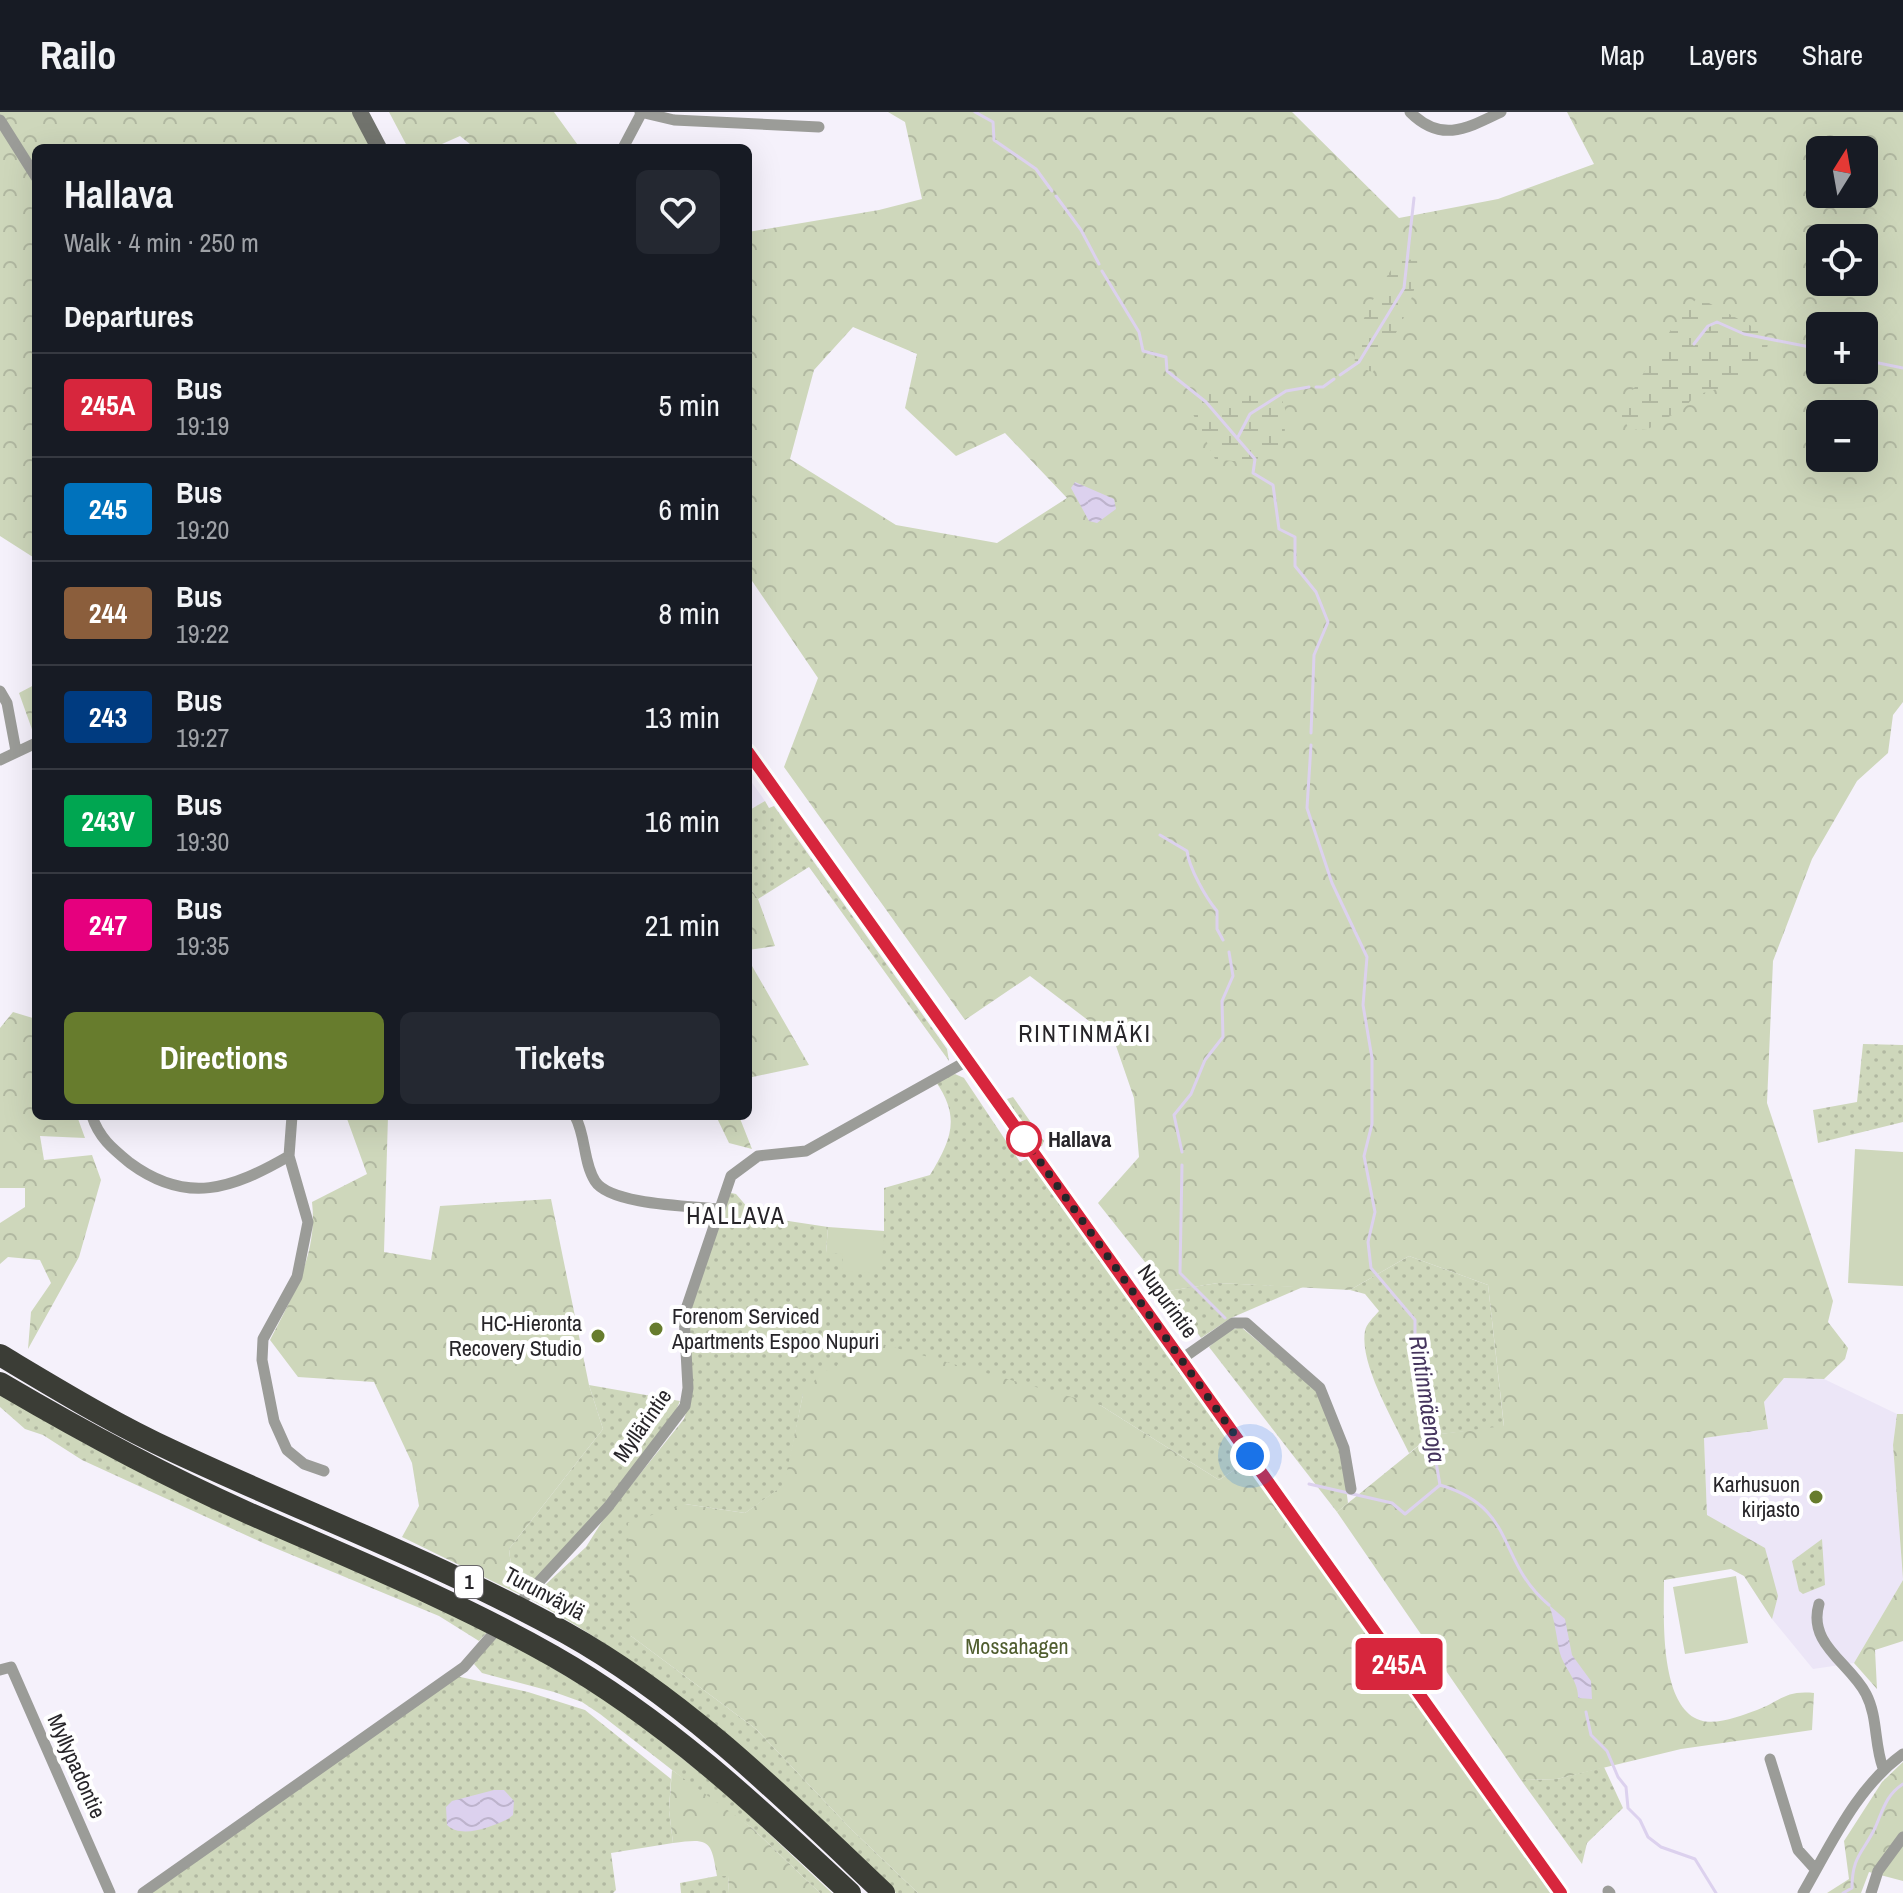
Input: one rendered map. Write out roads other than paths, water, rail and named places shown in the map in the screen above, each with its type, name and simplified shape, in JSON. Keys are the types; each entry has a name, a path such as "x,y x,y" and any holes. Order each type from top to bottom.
{"highway":[{"name":"Turunväylä","path":"0,1355 83,1405 172,1451 469,1582 568,1634 660,1694 722,1743 884,1893"},
{"name":"1","path":"0,1383 168,1476 464,1608 556,1658 649,1718 707,1764 850,1893"}],"main road":[{"path":"360,112 377,144"},
{"name":"Nupurintie","path":"752,758 1183,1358 1551,1876 1560,1893"},
{"name":"Nupurintie","path":"1551,1876 1567,1893"}],"street":[{"path":"625,144 641,112 674,120 819,127"},
{"path":"1410,112 1428,128 1439,132 1477,124 1501,112"},
{"path":"0,120 32,171"},
{"path":"0,691 7,703 16,751"},
{"path":"0,760 32,745"},
{"name":"Myllärintie","path":"524,1598 608,1507 685,1406 688,1388 684,1315 727,1183 747,1161 758,1156 806,1151 967,1061"},
{"path":"94,1120 105,1143 123,1157 154,1179 184,1190 201,1190 249,1178 289,1156"},
{"path":"292,1120 289,1156 308,1222 297,1277 263,1339 262,1360 274,1421 287,1450 304,1464 324,1471"},
{"path":"576,1120 592,1173 601,1188 633,1199 719,1209"},
{"path":"1183,1358 1233,1323 1246,1323 1320,1388 1344,1448 1351,1489"},
{"path":"1819,1604 1815,1615 1825,1643 1866,1694 1883,1768"},
{"path":"143,1893 464,1667 492,1635"},
{"name":"Myllypadontie","path":"0,1670 11,1667 110,1893"},
{"path":"1803,1893 1864,1790 1883,1768 1903,1754"},
{"path":"1770,1759 1798,1850 1816,1870"},
{"path":"1871,1893 1878,1871 1903,1837"}],"water":[{"path":"1075,482 1114,499 1116,509 1097,523 1089,521 1071,488"},
{"path":"1549,1605 1565,1619 1572,1655 1591,1681 1592,1699 1578,1698 1576,1685 1561,1656"},
{"path":"504,1790 514,1801 513,1815 508,1819 468,1831 447,1825 446,1807 452,1801"}],"waterway":[{"path":"975,112 993,122 994,140 1036,169 1052,191"},
{"path":"1056,196 1081,230 1099,264"},
{"path":"1340,375 1359,362 1404,288 1414,198"},
{"name":"Rintinmäenoja","path":"1102,271 1139,332 1143,351 1166,357 1167,371 1206,402 1255,459 1253,473 1273,485 1279,529 1295,537 1295,566 1316,592 1328,622 1314,655 1311,733"},
{"path":"1694,344 1708,326 1717,322 1744,334 1806,346"},
{"path":"1878,363 1903,368"},
{"path":"1316,387 1323,387 1334,379"},
{"path":"1238,437 1250,414 1286,391 1309,387"},
{"name":"Rintinmäenoja","path":"1311,745 1307,808 1332,883 1367,957 1363,1005 1372,1058 1372,1124 1364,1156 1375,1212 1368,1242 1371,1268 1415,1320 1415,1341 1440,1485"},
{"path":"1160,835 1187,851 1191,866 1217,911 1217,929 1223,940"},
{"path":"1182,1152 1174,1115 1191,1094 1205,1060 1223,1037 1222,1001 1233,976 1229,952"},
{"path":"1182,1165 1180,1273 1225,1318"},
{"path":"1309,1484 1392,1503 1405,1514 1440,1485"},
{"name":"Rintinmäenoja","path":"1440,1485 1465,1495 1495,1521 1521,1571 1549,1605"},
{"name":"Rintinmäenoja","path":"1586,1712 1591,1735 1607,1751 1618,1777 1626,1787 1628,1808 1640,1820 1648,1837 1661,1847 1695,1859 1716,1893"},
{"path":"1843,1893 1852,1888 1856,1862 1886,1803 1903,1784"}],"place":[{"name":"Hallava","path":"1024,1139"},
{"name":"Forenom Serviced Apartments Espoo Nupuri","path":"656,1329"},
{"name":"HC-Hieronta Recovery Studio","path":"598,1336"},
{"name":"Karhusuon kirjasto","path":"1816,1497"}],"district":[{"name":"RINTINMÄKI","path":"1085,1034"},
{"name":"HALLAVA","path":"736,1216"}],"park label":[{"name":"Mossahagen","path":"1017,1646"}]}
